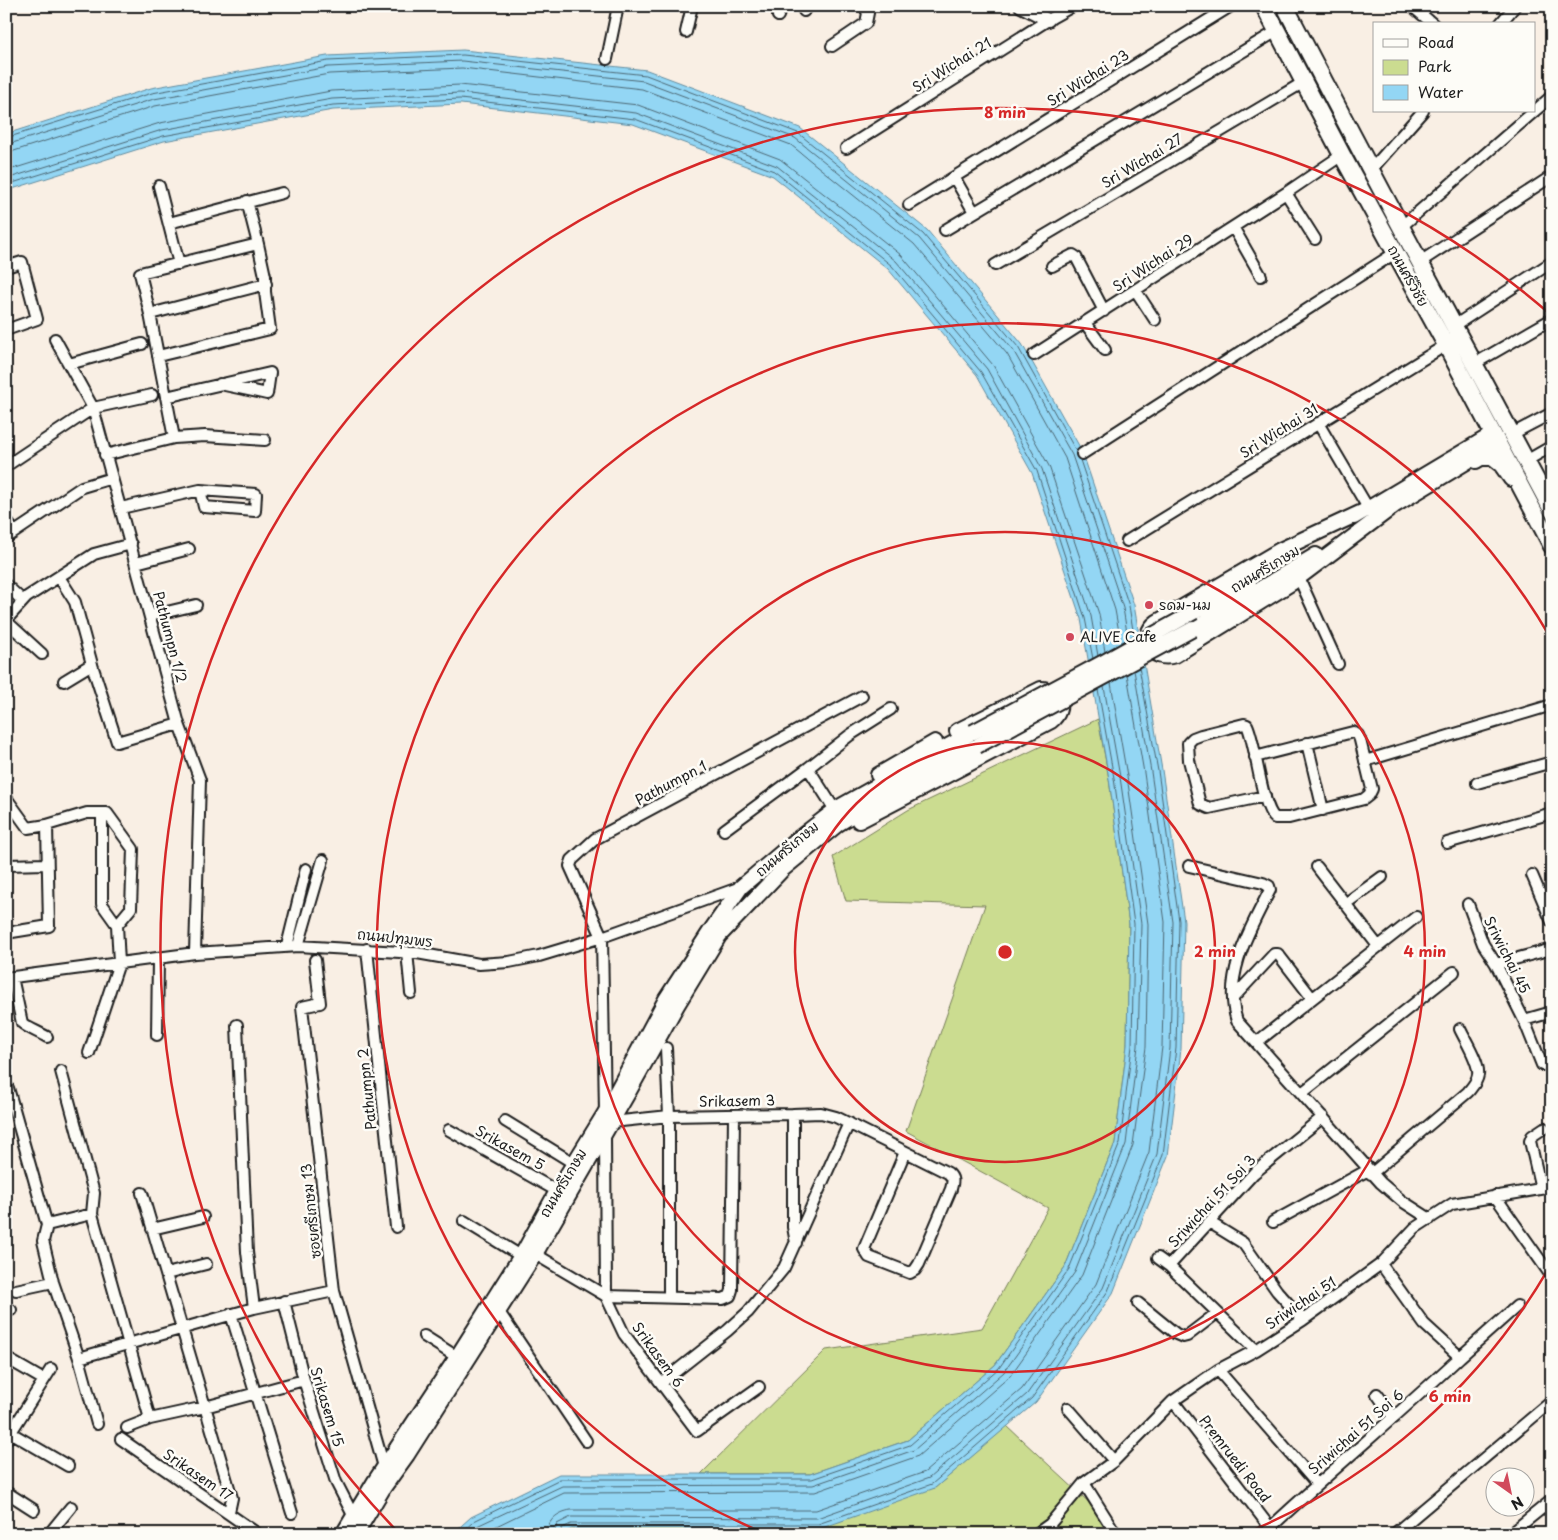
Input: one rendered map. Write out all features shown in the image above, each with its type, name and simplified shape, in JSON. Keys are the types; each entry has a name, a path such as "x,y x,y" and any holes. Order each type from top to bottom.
{"main road":[{"name":"ถนนศรีวิชัย","path":"1264,6 1461,375 1545,503"},
{"name":"ถนนศรีวิชัย","path":"1284,6 1370,171 1478,370 1498,419 1501,436"},
{"path":"1395,253 1411,245"},
{"path":"1429,478 1478,434 1480,426 1461,375"},
{"path":"1501,436 1511,439 1524,457"},
{"name":"ถนนศรีเกษม","path":"356,1534 384,1487 535,1254 607,1123 719,936 783,869 838,824 975,739 1365,510 1429,478 1501,436"},
{"name":"ถนนศรีวิชัย","path":"1524,457 1545,503 1552,546"},
{"path":"1429,478 1481,458 1492,458 1545,503"},
{"name":"ถนนศรีเกษม","path":"343,1534 384,1466 457,1357 521,1256 557,1191 607,1123 666,999 710,930 741,888 795,841 837,808 1193,629 1394,506 1429,478"},
{"path":"1365,510 1280,550 1157,622 1149,630 1147,642 1153,652 1163,657 1175,655 1298,578 1394,506"},
{"path":"783,869 816,845 842,830 1051,721 1058,713 1060,702 1051,690 1036,691 880,773 837,808"}],"street":[{"path":"607,60 618,6"},
{"path":"686,32 692,6"},
{"path":"832,46 866,22 868,14 864,6"},
{"path":"1021,6 1048,20"},
{"name":"Sri Wichai 21","path":"846,148 1073,6"},
{"name":"Sri Wichai 23","path":"908,205 1231,6"},
{"path":"1502,22 1515,6"},
{"path":"1413,7 1431,22"},
{"path":"945,230 1277,31"},
{"name":"Sri Wichai 27","path":"996,265 1304,82"},
{"path":"1536,110 1552,96"},
{"path":"1370,171 1422,112"},
{"path":"1401,227 1534,112"},
{"name":"Sri Wichai 29","path":"1034,355 1342,155"},
{"path":"1420,262 1552,176"},
{"path":"954,177 974,212"},
{"path":"159,186 180,264"},
{"path":"169,223 282,193"},
{"path":"1286,193 1315,240"},
{"path":"158,356 270,329 265,292 266,284 247,201"},
{"path":"1233,227 1261,276"},
{"path":"174,438 150,314 140,273 258,244"},
{"path":"1082,454 1395,253"},
{"path":"1052,266 1068,256 1076,257 1104,311"},
{"path":"6,267 22,262 37,319 6,330"},
{"path":"1454,326 1552,262"},
{"path":"150,314 266,284"},
{"path":"1136,290 1155,320"},
{"path":"1478,370 1552,319"},
{"path":"1085,323 1105,350"},
{"name":"Pathumpn 1/2","path":"55,339 93,408 179,724 200,780 195,953"},
{"path":"69,364 142,344"},
{"name":"Sri Wichai 31","path":"1127,541 1446,345"},
{"path":"166,397 220,384"},
{"path":"6,466 93,408 152,395"},
{"path":"1501,436 1552,413"},
{"path":"1318,423 1365,510"},
{"path":"105,455 174,438 205,436 265,440"},
{"path":"1524,457 1552,446"},
{"path":"6,520 10,535 82,487 112,478"},
{"path":"121,508 200,490 256,494 255,511 204,507 200,490"},
{"path":"42,654 6,620 27,597 94,554 131,544"},
{"path":"136,563 189,549"},
{"path":"59,577 76,602 92,664 117,742 179,724"},
{"path":"1298,578 1338,664"},
{"path":"6,585 23,601"},
{"path":"150,616 196,604"},
{"path":"64,681 92,664"},
{"name":"Pathumpn 1","path":"602,937 570,866 572,860 595,839 862,696"},
{"path":"1366,761 1552,705"},
{"path":"724,830 850,735 892,709"},
{"path":"1255,757 1353,732 1358,735 1360,740 1372,789 1369,796 1359,800 1289,818 1275,818 1269,811 1266,796 1255,757 1248,728 1244,724 1193,738 1187,746 1200,804 1209,808 1266,796"},
{"path":"1307,743 1323,810"},
{"path":"1477,783 1552,762"},
{"path":"808,768 837,808"},
{"path":"7,799 28,828 47,825 87,813 107,813 133,849 131,908 117,925"},
{"path":"89,1053 119,963 117,925 102,904 102,813"},
{"path":"1447,843 1552,813"},
{"path":"6,933 49,926 47,825"},
{"path":"298,946 323,860"},
{"path":"6,865 47,864"},
{"path":"1189,866 1263,883 1269,888 1270,890 1243,947 1233,982 1236,1021 1257,1042 1370,1172 1390,1192 1430,1219"},
{"path":"1317,866 1378,946"},
{"path":"287,946 306,869"},
{"path":"1532,875 1552,922"},
{"path":"1345,904 1382,877"},
{"name":"ถนนปทุมพร","path":"9,977 195,953 287,946 407,952 479,964 509,962 539,956 602,937 741,888"},
{"name":"Sriwichai 45","path":"1468,904 1483,944 1496,964 1524,1020 1542,1065"},
{"path":"1257,1042 1416,917"},
{"path":"602,937 607,1123 606,1296"},
{"name":"Pathumpn 2","path":"367,949 396,1227"},
{"path":"1496,964 1552,949"},
{"path":"407,952 411,992"},
{"path":"1233,998 1274,954 1278,954 1312,998"},
{"path":"157,1035 158,959"},
{"name":"ซอยศรีเกษม 13","path":"315,960 320,1002 302,1007 334,1290 384,1466"},
{"path":"1302,1093 1454,972"},
{"path":"9,977 22,1023 27,1028 36,1030 47,1037"},
{"path":"1524,1020 1552,1012"},
{"path":"237,1025 248,1252 254,1308"},
{"path":"1273,1222 1370,1172 1468,1092 1476,1082 1478,1066 1460,1029"},
{"path":"666,1048 669,1116 669,1297"},
{"path":"61,1071 94,1193 92,1214 150,1419"},
{"path":"8,1088 47,1225 43,1241 53,1282 79,1358 97,1424"},
{"path":"794,1114 821,1113 836,1117 948,1173 952,1176 952,1189 919,1264 910,1273 869,1257 864,1249 905,1152"},
{"path":"535,1254 606,1296 727,1299 732,1290 734,1114"},
{"name":"Srikasem 3","path":"607,1123 669,1116 794,1114 793,1227 796,1244"},
{"name":"Sriwichai 51 Soi 3","path":"1169,1266 1254,1173 1323,1118"},
{"path":"505,1121 575,1164"},
{"path":"661,1383 748,1312 784,1268 849,1123"},
{"path":"1541,1189 1530,1141 1532,1136 1544,1128"},
{"name":"Srikasem 5","path":"449,1130 557,1191"},
{"name":"Sriwichai 51","path":"1036,1534 1050,1524 1084,1484 1114,1461 1173,1401 1218,1370 1256,1350 1303,1320 1381,1264 1415,1228 1452,1204 1552,1187"},
{"path":"142,1193 232,1498 229,1512"},
{"path":"1496,1196 1552,1277"},
{"path":"47,1225 92,1214"},
{"path":"152,1230 203,1217"},
{"path":"464,1221 521,1256"},
{"path":"1209,1222 1242,1243 1276,1291 1303,1320"},
{"name":"Sriwichai 51 Soi 3","path":"1158,1258 1169,1266 1256,1350"},
{"path":"166,1274 206,1264"},
{"path":"1381,1264 1424,1324 1460,1357"},
{"path":"16,1290 53,1282"},
{"path":"79,1358 231,1314 334,1290"},
{"name":"Srikasem 6","path":"606,1296 624,1334 697,1431 759,1387"},
{"name":"Srikasem 15","path":"284,1301 304,1380 336,1482 354,1517"},
{"path":"1138,1303 1176,1334 1183,1337 1217,1313"},
{"name":"Sriwichai 51 Soi 6","path":"1273,1530 1317,1484 1394,1418 1516,1306"},
{"path":"499,1312 586,1441"},
{"path":"231,1314 292,1513"},
{"path":"424,1336 457,1357"},
{"path":"6,1358 44,1380"},
{"path":"52,1369 8,1434 68,1466"},
{"path":"1218,1370 1317,1484"},
{"path":"126,1428 150,1419 205,1407 304,1380"},
{"path":"1377,1394 1394,1418"},
{"name":"Premruedi Road","path":"1173,1401 1273,1530"},
{"path":"1394,1534 1552,1401"},
{"path":"1068,1408 1114,1461"},
{"name":"Srikasem 17","path":"121,1439 193,1490 229,1512 258,1534"},
{"path":"1084,1484 1116,1534"},
{"path":"6,1492 34,1510"},
{"path":"1510,1534 1552,1500"},
{"path":"49,1534 71,1507"}],"green space":[{"path":"1098,719 1109,779 1129,924 1127,1045 1115,1143 1065,1267 995,1365 908,1440 810,1474 701,1474 826,1350 982,1328 1048,1208 906,1131 985,905 846,901 833,857 908,810"},
{"path":"1007,1426 1123,1534 561,1534 571,1529 700,1528 935,1488"}],"water":[{"path":"463,50 647,70 800,128 927,230 1022,344 1082,451 1134,605 1162,770 1184,921 1181,1049 1168,1156 1113,1293 1036,1402 935,1488 819,1529 572,1529 561,1534 452,1534 471,1517 559,1474 810,1474 908,1440 995,1365 1065,1267 1115,1143 1127,1045 1129,924 1109,779 1081,619 1032,473 977,375 888,269 773,176 633,124 461,104 333,110 164,141 6,191 6,134 151,88 327,56"}],"place":[{"name":"รดม-นม","path":"1149,605"},
{"name":"ALIVE Cafe","path":"1070,637"}]}
